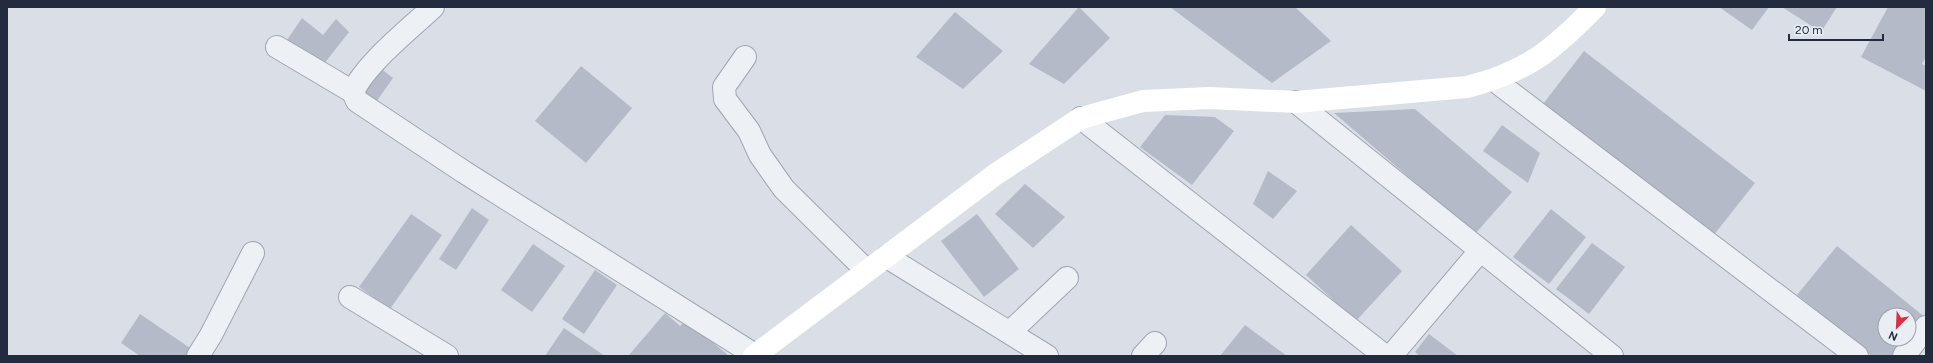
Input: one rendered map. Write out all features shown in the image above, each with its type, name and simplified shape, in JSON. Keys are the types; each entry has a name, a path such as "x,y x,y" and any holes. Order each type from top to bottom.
{"street":[{"path":"353,92 356,85 371,66 433,7"},
{"path":"277,47 353,92 357,101 464,172 755,356 866,270 887,257 996,174 1081,118 1143,101 1209,98 1296,102 1467,87 1494,80 1532,62 1562,40 1595,7"},
{"path":"745,57 724,87 725,99 750,131 760,155 784,189 866,270"},
{"path":"1494,80 1857,356"},
{"path":"1296,102 1612,356"},
{"path":"1081,118 1385,356"},
{"path":"1391,356 1480,251"},
{"path":"198,356 211,335 253,253"},
{"path":"887,257 1047,356"},
{"path":"1010,332 1066,278"},
{"path":"350,297 446,356"},
{"path":"1904,356 1926,327"}],"building":[{"path":"1079,7 1110,38 1064,84 1029,64"},
{"path":"1170,7 1295,7 1331,41 1272,83"},
{"path":"1719,7 1769,7 1752,30"},
{"path":"1782,7 1837,7 1821,32"},
{"path":"1888,7 1926,7 1926,57 1922,64 1926,66 1926,91 1861,57"},
{"path":"955,12 1003,51 963,89 916,57"},
{"path":"302,18 323,35 336,19 349,32 320,69 287,40"},
{"path":"1584,51 1755,183 1713,236 1543,104"},
{"path":"581,66 632,108 586,163 535,121"},
{"path":"379,67 393,78 376,102 361,91"},
{"path":"1415,109 1512,192 1475,234 1334,113"},
{"path":"1165,115 1215,117 1234,131 1192,185 1140,147"},
{"path":"1502,125 1540,153 1528,183 1483,151"},
{"path":"1268,171 1297,191 1273,219 1253,204"},
{"path":"1025,184 1065,217 1033,248 995,214"},
{"path":"472,208 489,220 456,270 439,259"},
{"path":"1551,209 1586,237 1549,284 1513,257"},
{"path":"411,214 442,235 390,309 359,287"},
{"path":"977,214 1019,269 984,297 941,241"},
{"path":"1351,225 1402,271 1356,321 1306,275"},
{"path":"1592,243 1625,267 1589,314 1556,289"},
{"path":"533,244 565,266 532,312 501,290"},
{"path":"1837,246 1912,307 1877,307 1877,347 1905,347 1898,356 1872,356 1797,295"},
{"path":"595,270 617,285 584,334 562,319"},
{"path":"1917,311 1926,318 1917,330"},
{"path":"665,313 680,326 686,320 729,356 630,356 629,355"},
{"path":"140,314 193,350 189,356 140,356 121,343"},
{"path":"1245,325 1287,356 1220,356"},
{"path":"564,328 605,356 545,356"},
{"path":"1429,334 1458,356 1420,356 1415,352"}]}
